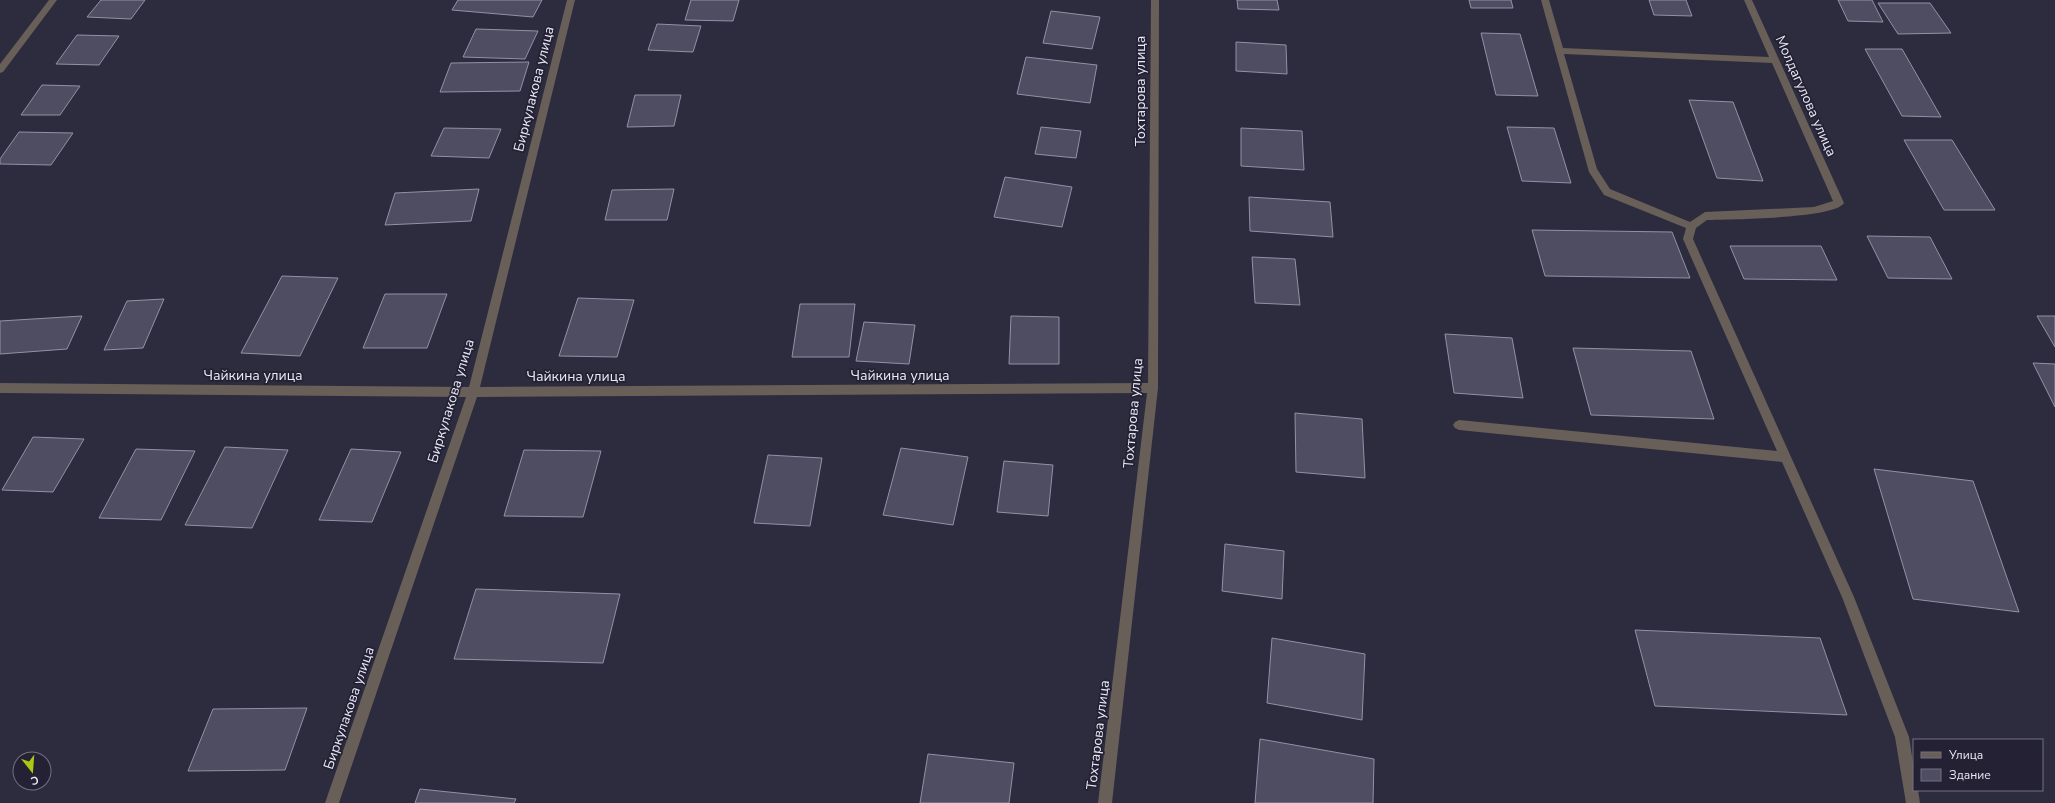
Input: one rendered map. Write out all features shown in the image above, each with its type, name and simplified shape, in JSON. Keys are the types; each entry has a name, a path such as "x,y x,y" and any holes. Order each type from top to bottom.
{"street":[{"path":"0,70 52,0"},
{"name":"Биркулакова улица","path":"332,803 473,392 572,0"},
{"name":"Тохтарова улица","path":"1105,803 1153,388 1155,0"},
{"path":"1545,0 1592,170 1607,192 1692,226 1688,239 1848,597 1902,737 1913,803"},
{"name":"Молдагулова улица","path":"1692,226 1705,216 1814,211 1828,208 1839,203 1748,0"},
{"path":"1559,51 1775,60"},
{"name":"Чайкина улица","path":"0,388 473,392 1153,388"},
{"path":"1459,425 1785,457"}],"building":[{"path":"101,0 145,0 131,19 87,17"},
{"path":"458,0 542,0 533,17 452,10"},
{"path":"691,0 739,0 733,21 685,20"},
{"path":"1237,0 1277,0 1279,10 1238,9"},
{"path":"1469,0 1511,0 1513,8 1471,8"},
{"path":"1649,0 1686,0 1692,16 1654,15"},
{"path":"1838,0 1872,0 1883,22 1848,21"},
{"path":"1878,3 1930,3 1951,33 1898,34"},
{"path":"1051,11 1100,17 1092,49 1043,43"},
{"path":"657,24 701,26 693,52 648,50"},
{"path":"476,29 538,31 525,59 463,57"},
{"path":"1481,33 1520,34 1538,96 1496,95"},
{"path":"77,35 119,36 99,65 56,64"},
{"path":"1236,42 1286,45 1287,74 1236,71"},
{"path":"1865,49 1902,49 1941,117 1902,116"},
{"path":"1026,57 1097,65 1090,103 1017,94"},
{"path":"529,62 520,91 440,92 451,63"},
{"path":"42,85 80,86 60,115 21,115"},
{"path":"635,95 681,95 674,126 627,127"},
{"path":"1689,100 1733,102 1763,181 1717,178"},
{"path":"1041,127 1081,131 1076,158 1035,154"},
{"path":"1507,127 1554,128 1571,183 1522,181"},
{"path":"444,128 501,129 489,158 431,156"},
{"path":"1241,128 1302,131 1304,170 1241,166"},
{"path":"19,132 73,133 51,165 0,164 0,159"},
{"path":"1904,140 1952,140 1995,210 1944,210"},
{"path":"1005,177 1072,187 1062,227 994,217"},
{"path":"479,189 471,221 385,225 395,193"},
{"path":"674,189 667,220 605,220 612,190"},
{"path":"1249,197 1330,202 1333,237 1250,231"},
{"path":"1532,230 1672,232 1690,278 1545,276"},
{"path":"1867,236 1930,237 1952,279 1888,278"},
{"path":"1730,246 1821,246 1837,280 1744,279"},
{"path":"1252,257 1295,259 1300,305 1255,303"},
{"path":"282,276 338,278 300,356 241,353"},
{"path":"385,294 447,294 427,348 363,348"},
{"path":"578,298 634,300 617,357 559,356"},
{"path":"164,299 143,348 104,350 127,301"},
{"path":"800,304 855,304 849,357 792,357"},
{"path":"82,316 67,349 0,354 0,321"},
{"path":"1011,316 1059,317 1059,364 1009,364"},
{"path":"2037,316 2055,316 2055,347"},
{"path":"864,322 915,325 909,364 856,361"},
{"path":"1445,334 1512,338 1523,398 1454,393"},
{"path":"1573,348 1691,351 1714,419 1591,415"},
{"path":"2033,363 2055,364 2055,407"},
{"path":"1295,413 1362,419 1365,478 1296,472"},
{"path":"33,437 84,439 53,492 2,490"},
{"path":"225,447 288,450 252,528 185,525"},
{"path":"901,448 968,457 953,525 883,515"},
{"path":"136,449 195,451 161,520 99,518"},
{"path":"351,449 401,452 372,522 319,520"},
{"path":"524,450 601,451 583,517 504,516"},
{"path":"768,455 822,458 810,526 754,523"},
{"path":"1004,461 1053,465 1048,516 997,512"},
{"path":"1874,469 1973,481 2019,612 1913,599"},
{"path":"1225,544 1284,551 1282,599 1222,591"},
{"path":"476,589 620,594 603,663 454,659"},
{"path":"1635,630 1820,638 1847,715 1655,706"},
{"path":"1272,638 1365,654 1362,720 1267,703"},
{"path":"307,708 285,770 188,771 213,709"},
{"path":"1260,739 1374,759 1373,803 1255,803"},
{"path":"928,754 1014,763 1009,803 920,803"},
{"path":"420,789 516,799 514,803 415,803"}]}
